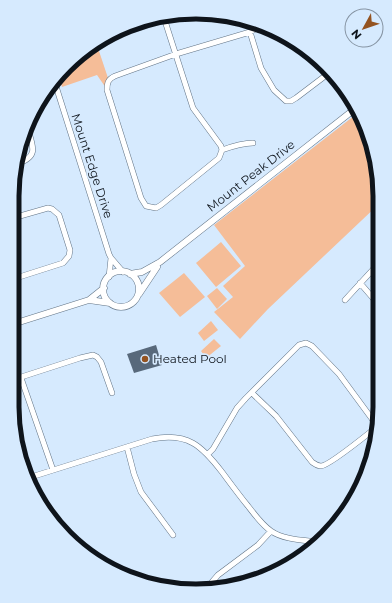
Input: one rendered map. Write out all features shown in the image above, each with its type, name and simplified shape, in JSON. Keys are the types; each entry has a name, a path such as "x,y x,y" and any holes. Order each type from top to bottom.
{"street":[{"path":"165,22 176,54 193,108 221,146 222,150 219,158 187,186 161,205 156,208 151,208 146,206 143,202 107,90 107,82 115,76 176,54 256,29"},
{"path":"250,32 265,76 274,90 286,101 291,101 296,98 325,75"},
{"name":"Mount Edge Drive","path":"56,87 111,258 123,272"},
{"name":"Mount Peak Drive","path":"123,272 130,274 149,270 351,112"},
{"path":"22,162 29,159 33,153 34,148 30,135"},
{"path":"222,150 236,145 253,143"},
{"path":"19,216 48,208 52,209 59,215 70,250 69,256 63,263 19,277"},
{"name":"Mount Edge Drive","path":"109,276 111,258"},
{"name":"Mount Peak Drive","path":"89,300 110,303 118,307 133,303 160,262"},
{"path":"345,300 373,269"},
{"path":"109,276 123,272"},
{"path":"130,274 138,284 138,296"},
{"name":"Mount Peak Drive","path":"19,322 89,300 104,288 109,276"},
{"path":"360,283 373,298"},
{"path":"104,288 105,296 110,303"},
{"path":"208,454 217,443 238,408 299,345 306,343 312,346 339,374 373,419"},
{"path":"53,470 21,378 93,355 101,362 112,393"},
{"path":"252,393 276,416 312,462 321,466 332,460 371,431"},
{"path":"33,476 152,439 168,437 185,440 198,446 208,454 256,517 271,531 284,536 312,541"},
{"path":"127,447 134,474 141,492 173,536"},
{"path":"212,583 218,575 258,545 271,531"}],"shaded area":[{"path":"98,49 109,81 106,88 97,75 62,87 61,82 63,79 79,63"},
{"path":"354,116 364,139 370,161 373,184 373,210 268,309 240,339 214,312 233,297 223,286 245,266 214,225"},
{"path":"221,242 241,266 216,287 196,263"},
{"path":"184,273 205,297 180,317 159,293"},
{"path":"217,288 227,299 217,309 207,296"},
{"path":"211,321 218,330 204,341 198,333"},
{"path":"214,339 221,346 206,358 201,351"}],"building":[{"name":"Heated Pool","path":"156,345 162,365 134,373 127,354"}],"place":[{"name":"Heated Pool","path":"145,359"}]}
